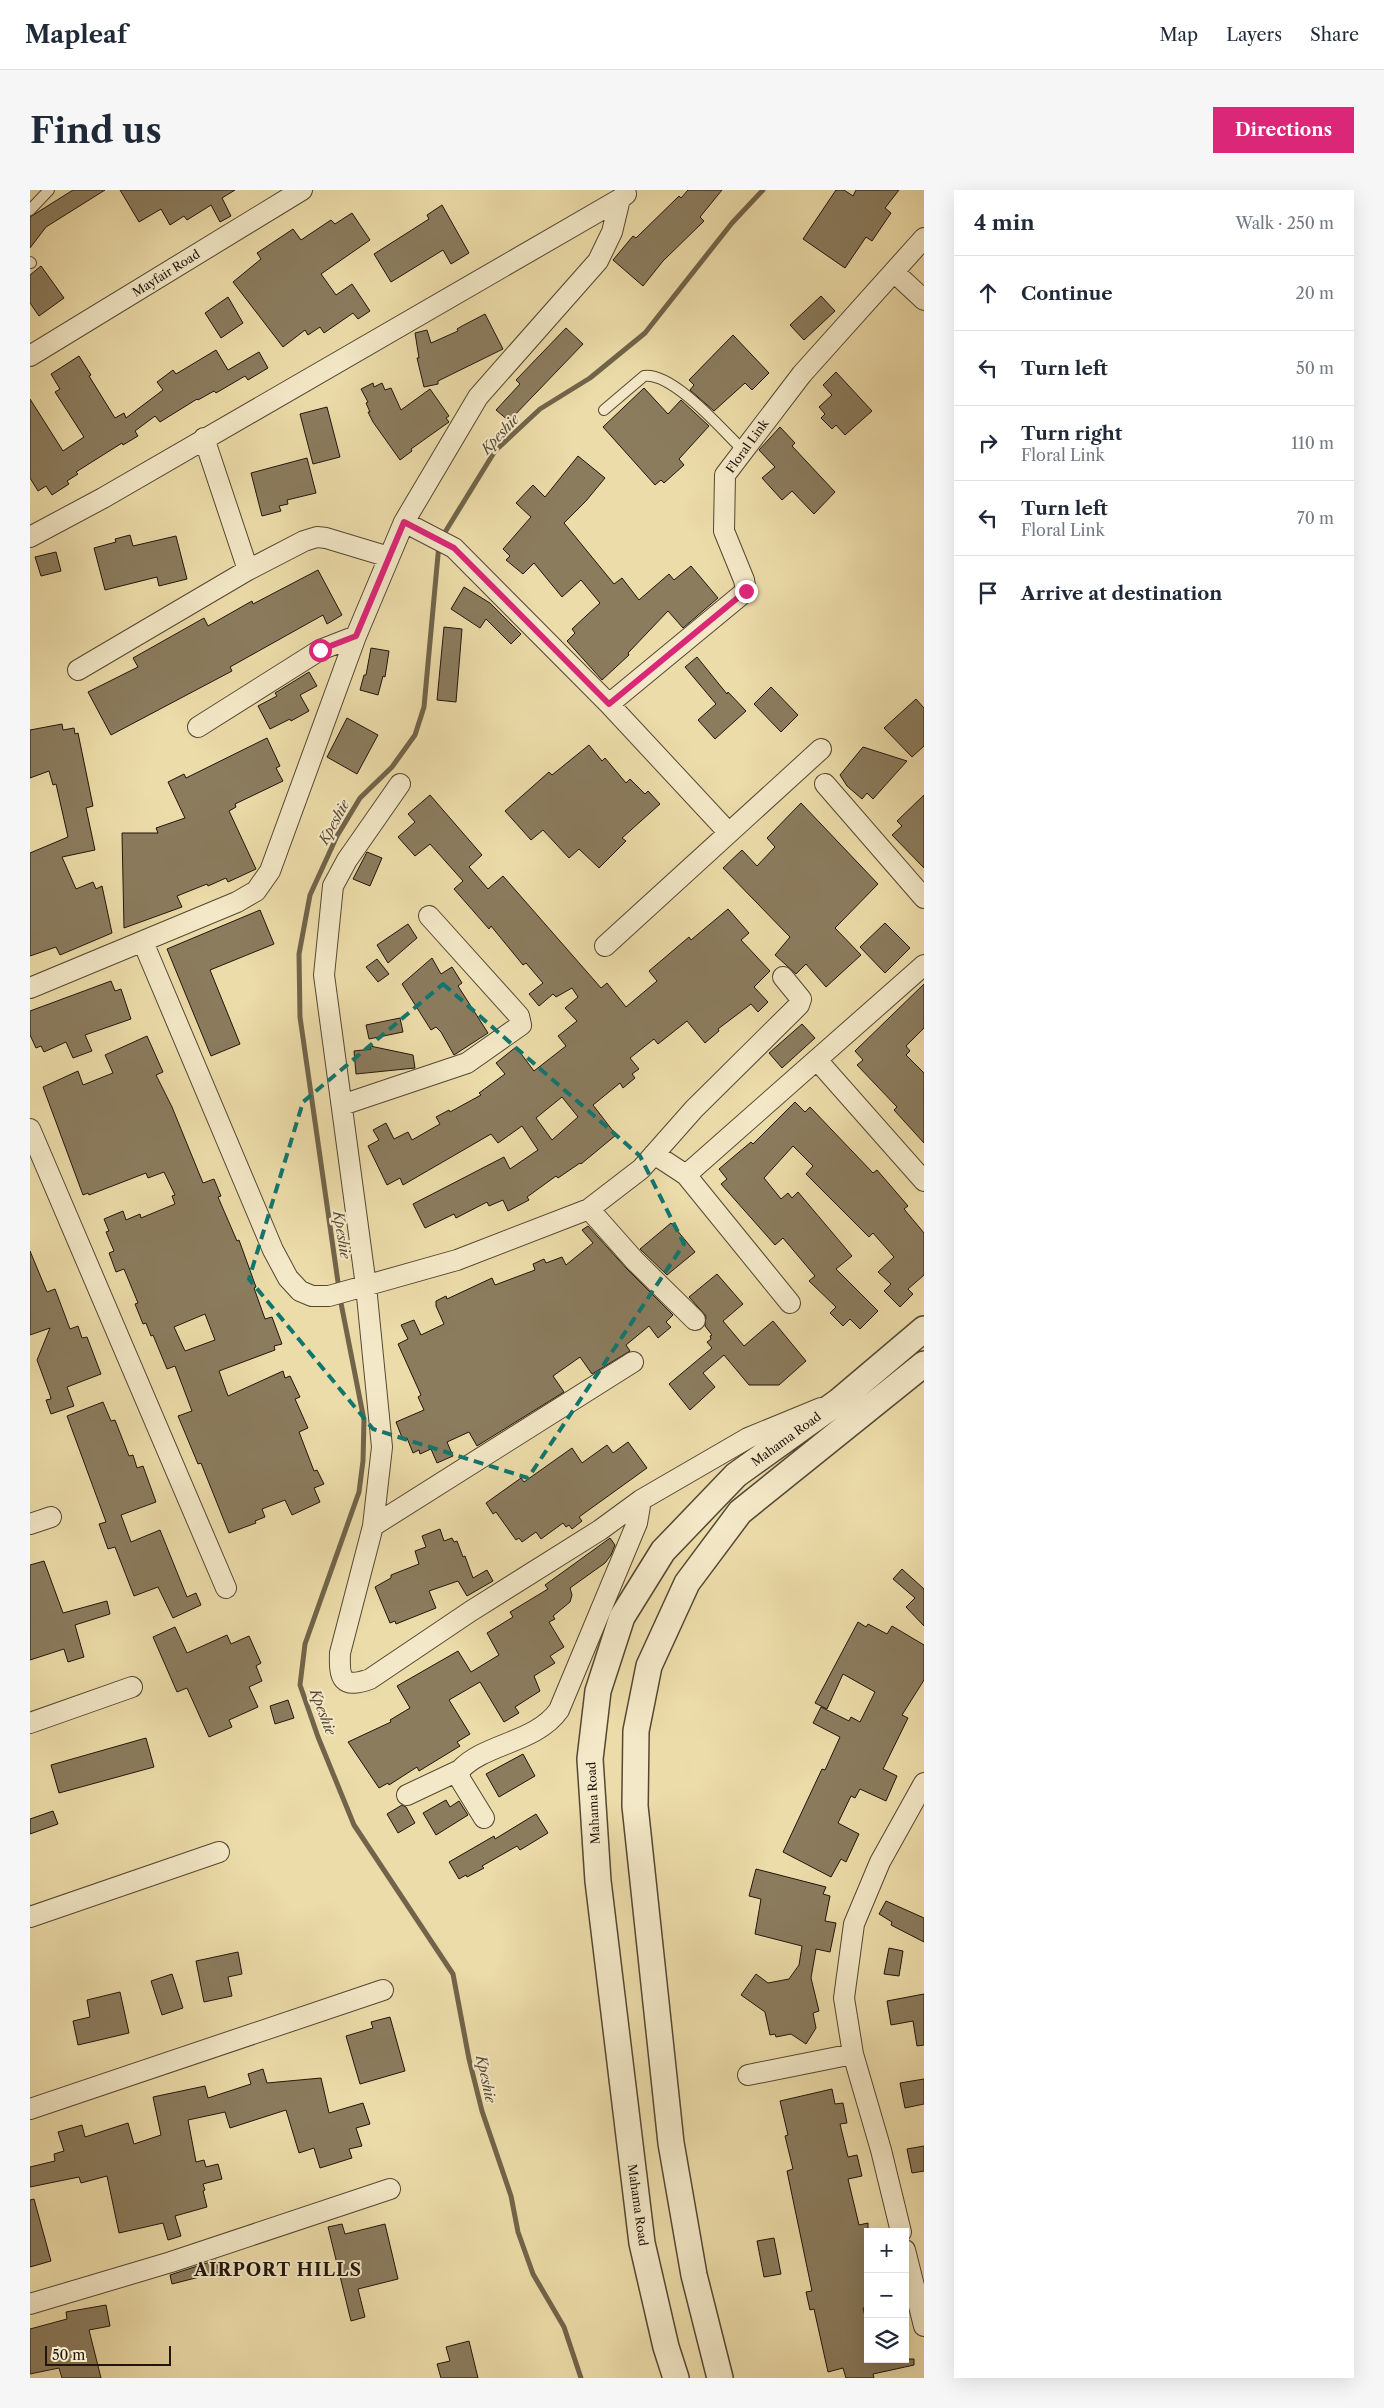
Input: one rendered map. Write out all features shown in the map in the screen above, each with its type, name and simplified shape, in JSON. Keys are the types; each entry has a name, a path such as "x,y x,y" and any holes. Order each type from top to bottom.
{"street":[{"name":"Mayfair Road","path":"30,356 302,190"},
{"path":"30,537 103,498 625,195"},
{"path":"30,988 144,942 237,902 256,891 270,871 356,636 404,522 478,397 598,261 612,232 625,195"},
{"name":"Floral Link","path":"609,704 746,591 744,580 726,539 723,521 724,480 728,470 802,374 924,238"},
{"path":"894,272 924,300"},
{"path":"204,438 248,570"},
{"path":"404,522 454,548 609,704 729,833"},
{"path":"78,670 248,570 304,541 317,537 337,540 389,557"},
{"path":"198,727 320,650 356,636"},
{"path":"605,946 821,749"},
{"path":"400,784 347,860 332,886 324,975 342,1105 359,1288 382,1447 373,1526 340,1653 342,1678 349,1684 357,1684 370,1679 471,1611 600,1530 641,1500 748,1438 779,1423 839,1401"},
{"path":"825,784 924,898"},
{"path":"342,1105 467,1063 521,1025 519,1016 429,916"},
{"path":"144,942 273,1250 288,1278 300,1291 312,1296 329,1296 457,1260 589,1209 624,1184 654,1154 694,1108 799,1005 800,999 784,977"},
{"path":"686,1175 924,965"},
{"path":"817,1060 924,1181"},
{"path":"30,1129 226,1588"},
{"path":"654,1154 686,1175 790,1303"},
{"path":"589,1209 635,1261 695,1320"},
{"name":"Mahama Road","path":"676,2378 666,2347 642,2243 598,1882 590,1760 598,1691 622,1616 663,1551 736,1475 839,1401 924,1329"},
{"path":"373,1526 633,1362"},
{"name":"Mahama Road","path":"720,2378 694,2275 671,2144 635,1806 636,1731 649,1666 687,1583 740,1512 924,1364"},
{"path":"407,1795 543,1727 553,1719 559,1710 637,1523 641,1500"},
{"path":"30,1524 51,1517"},
{"path":"30,1723 132,1688"},
{"path":"460,1770 460,1779 484,1818"},
{"path":"900,2228 881,2150 852,2054 844,1998 854,1924 880,1862 924,1783"},
{"path":"30,1917 219,1852"},
{"path":"30,2109 383,1990"},
{"path":"748,2074 852,2054"},
{"path":"30,2304 171,2262 390,2189"},
{"path":"909,2266 924,2326"}],"lane":[{"path":"30,210 49,190"},
{"path":"604,410 644,376 660,377 680,390 743,450"}],"highlighted area":[{"path":"443,984 640,1156 684,1244 528,1478 373,1429 249,1279 303,1102"}],"building":[{"path":"73,190 105,190 46,227 30,248 30,217"},
{"path":"120,190 235,190 222,198 231,216 220,222 211,205 187,220 184,216 170,225 161,209 139,222"},
{"path":"688,190 722,190 700,217 704,221 663,261 643,286 613,260 633,236 636,238 679,196 681,198"},
{"path":"836,190 844,190 853,196 856,190 899,190 885,208 891,213 872,241 866,237 845,268 803,239"},
{"path":"442,205 469,253 451,264 443,250 391,282 374,254 429,219 427,215"},
{"path":"352,213 370,240 321,274 336,295 352,284 370,311 358,319 353,313 324,333 320,327 308,335 305,330 283,347 233,282 261,259 257,253 293,229 301,240 331,220 335,224"},
{"path":"41,266 64,298 39,316 30,303 30,275"},
{"path":"821,296 835,311 804,340 790,325"},
{"path":"228,297 243,323 221,338 205,313"},
{"path":"485,314 503,349 438,381 438,384 424,387 417,358 419,358 415,333 427,330 431,343 458,331 457,329"},
{"path":"566,328 583,344 509,421 496,410 520,384 516,380"},
{"path":"733,335 769,373 752,390 745,383 714,411 690,390 694,385 689,380"},
{"path":"216,350 228,370 259,352 268,368 248,380 245,376 216,393 214,391 197,399 160,422 155,416 135,431 138,436 123,445 122,443 76,472 78,474 67,481 69,484 52,495 46,486 38,491 30,478 30,399 63,451 84,437 55,392 60,389 51,374 79,356 115,418 124,413 126,418 163,390 157,382 173,370 176,374"},
{"path":"836,372 872,411 845,435 836,425 832,429 821,418 825,414 819,407 832,395 823,385"},
{"path":"373,383 374,387 382,383 385,390 391,388 401,410 430,389 449,416 446,418 449,422 411,449 412,451 400,460 368,412 370,412 366,403 368,402 361,389"},
{"path":"644,388 668,414 681,400 709,426 679,459 684,465 664,483 661,480 655,485 603,427"},
{"path":"327,407 340,457 313,464 300,414"},
{"path":"780,427 795,443 792,446 835,492 814,514 792,491 782,500 762,478 775,467 759,450"},
{"path":"578,456 605,478 564,523 614,584 622,578 639,600 669,574 674,580 691,566 718,598 683,628 668,611 628,653 629,655 602,680 567,641 575,633 572,629 600,603 581,580 562,597 534,563 523,574 506,560 510,556 503,549 531,517 516,503 533,485 545,497"},
{"path":"307,458 316,493 287,500 288,504 279,506 281,511 262,516 251,473"},
{"path":"130,535 133,546 176,536 187,579 159,586 157,577 105,590 94,548 116,542 115,539"},
{"path":"56,552 61,571 41,576 35,557"},
{"path":"318,570 342,615 327,624 323,615 230,667 232,671 111,735 88,692 138,667 133,658 204,618 208,626 252,601 253,604"},
{"path":"464,587 490,603 521,634 511,644 486,619 480,628 451,609"},
{"path":"444,627 462,629 456,702 437,700"},
{"path":"371,648 389,651 385,677 383,676 378,695 360,690 364,675 366,675"},
{"path":"697,657 727,694 728,692 746,711 715,739 698,720 716,704 685,667"},
{"path":"309,672 317,686 300,695 309,711 291,721 290,719 270,729 258,706 277,696 275,693"},
{"path":"771,687 798,715 781,732 754,704"},
{"path":"916,699 924,708 924,746 912,757 884,728"},
{"path":"347,718 378,735 357,774 327,757"},
{"path":"62,724 63,730 74,728 75,734 78,733 93,806 86,808 95,850 62,857 76,889 93,882 96,889 102,886 112,933 60,955 56,947 30,956 30,853 68,837 56,784 53,785 49,771 30,778 30,730"},
{"path":"267,738 280,766 276,768 283,781 235,804 236,807 229,811 256,869 228,882 226,878 177,896 182,907 124,928 122,833 158,833 156,828 185,818 168,782 184,774 186,778"},
{"path":"589,745 602,761 605,758 626,783 630,779 645,794 648,791 660,804 622,838 626,841 599,868 579,849 569,858 543,830 531,840 505,811 549,772 552,775"},
{"path":"863,747 907,761 873,799 867,793 862,799 847,786 840,775"},
{"path":"430,795 482,855 469,867 488,889 503,876 601,988 607,983 626,1007 657,981 649,971 689,937 691,940 728,909 749,933 741,940 770,971 754,987 768,1002 758,1012 751,1004 718,1029 719,1031 705,1043 687,1021 658,1044 654,1039 630,1058 639,1069 632,1074 635,1078 623,1088 620,1083 593,1105 616,1135 581,1164 558,1178 556,1176 527,1197 529,1200 508,1211 503,1200 489,1206 487,1202 456,1218 454,1214 425,1228 413,1204 504,1157 510,1169 538,1150 522,1126 498,1143 491,1134 403,1185 400,1178 387,1185 368,1146 379,1140 373,1130 386,1123 394,1139 408,1132 412,1140 440,1124 436,1117 449,1110 450,1112 481,1095 479,1093 505,1074 496,1063 516,1047 534,1071 566,1046 558,1036 577,1021 565,1008 578,997 572,988 556,997 553,994 539,1006 529,994 543,983 526,963 523,965 491,926 489,929 454,889 463,881 430,844 415,856 398,837 415,822 408,814","holes":["562,1097 578,1117 552,1140 536,1118"]},
{"path":"924,795 924,868 892,835 902,826 897,821"},
{"path":"801,803 878,884 835,928 861,955 826,987 806,964 796,974 775,955 790,937 723,868 742,850 757,866 775,847 767,838"},
{"path":"367,852 382,858 370,886 353,879"},
{"path":"260,910 274,944 210,970 240,1044 211,1056 167,949"},
{"path":"885,923 910,948 885,973 860,947"},
{"path":"408,924 417,938 388,963 377,945"},
{"path":"432,958 441,974 452,967 462,983 458,986 488,1033 454,1055 441,1032 436,1027 431,1030 402,984"},
{"path":"377,959 389,974 378,982 366,967"},
{"path":"111,981 115,991 121,989 131,1019 85,1035 92,1051 73,1058 66,1042 44,1052 41,1046 36,1048 30,1035 30,1011"},
{"path":"924,984 924,1028 906,1046 910,1051 906,1055 924,1073 924,1143 894,1110 897,1107 857,1065 863,1060 855,1051"},
{"path":"400,1018 403,1032 369,1039 366,1025"},
{"path":"802,1024 815,1038 782,1068 769,1053"},
{"path":"147,1036 163,1072 156,1075 172,1107 203,1183 214,1179 221,1196 218,1197 237,1241 239,1240 265,1319 272,1317 282,1344 274,1346 275,1350 219,1371 228,1396 283,1371 285,1378 290,1376 300,1397 295,1399 308,1428 299,1432 314,1471 317,1470 324,1484 314,1488 320,1502 292,1515 285,1500 262,1509 265,1517 255,1521 256,1523 229,1533 201,1463 198,1464 178,1416 192,1411 175,1366 167,1369 153,1335 151,1336 146,1323 143,1324 135,1304 138,1303 124,1269 116,1272 109,1253 114,1251 106,1232 109,1231 104,1219 123,1211 126,1220 140,1214 141,1218 175,1204 172,1196 175,1195 164,1172 148,1178 146,1173 89,1195 88,1193 83,1195 43,1087 78,1071 83,1085 113,1073 105,1055","holes":["205,1314 215,1340 185,1351 174,1327"]},
{"path":"370,1046 413,1055 415,1068 356,1074 354,1051 371,1049"},
{"path":"795,1102 805,1112 810,1107 873,1173 877,1170 908,1206 904,1209 924,1233 924,1275 908,1289 913,1294 900,1307 884,1291 891,1284 878,1272 894,1257 873,1233 869,1237 806,1174 813,1166 793,1146 764,1178 781,1199 788,1193 792,1198 798,1192 852,1256 836,1269 878,1311 860,1329 850,1319 843,1326 830,1313 836,1307 809,1281 815,1276 783,1238 775,1245 721,1184 727,1179 719,1169 751,1142 753,1144"},
{"path":"671,1223 695,1252 667,1275 640,1249"},
{"path":"588,1226 673,1315 666,1322 671,1327 658,1338 649,1326 626,1345 630,1351 592,1374 580,1357 553,1376 564,1392 477,1446 469,1432 447,1442 453,1456 437,1463 431,1449 420,1454 419,1450 413,1453 407,1438 403,1440 396,1422 424,1410 418,1397 421,1395 398,1344 408,1339 401,1325 414,1320 421,1335 444,1324 436,1306 436,1301 446,1296 447,1299 492,1278 495,1285 535,1270 533,1264 544,1259 546,1263 562,1257 566,1265 593,1243 582,1230"},
{"path":"30,1251 47,1292 55,1289 70,1329 78,1326 82,1338 87,1337 101,1374 67,1387 74,1406 51,1414 46,1400 51,1399 50,1395 37,1360 50,1328 30,1335"},
{"path":"717,1274 743,1304 723,1321 744,1346 773,1321 806,1361 779,1385 749,1385 724,1355 703,1373 715,1387 690,1410 669,1384 712,1348 707,1342 711,1339 710,1336 712,1335 705,1326 706,1316 689,1297"},
{"path":"103,1402 111,1421 115,1420 129,1456 133,1455 137,1468 143,1466 156,1502 121,1515 131,1542 160,1530 187,1597 196,1593 201,1605 173,1618 158,1587 134,1596 115,1547 108,1549 99,1524 106,1522 67,1416"},
{"path":"628,1442 647,1468 579,1517 582,1521 572,1529 569,1525 566,1527 563,1523 541,1539 536,1532 522,1542 519,1538 516,1540 496,1512 493,1514 486,1503 521,1478 524,1482 572,1448 582,1463 607,1445 613,1453"},
{"path":"440,1529 444,1541 452,1538 454,1542 457,1541 473,1578 487,1570 493,1581 467,1596 458,1581 429,1591 436,1608 396,1624 395,1621 390,1623 375,1587 391,1578 391,1575 419,1564 415,1551 426,1547 422,1536"},
{"path":"610,1538 615,1545 611,1555 605,1563 570,1588 572,1595 570,1602 553,1616 555,1619 549,1622 564,1647 550,1656 555,1663 534,1676 540,1691 515,1707 519,1713 504,1722 480,1682 449,1700 470,1734 457,1742 460,1746 419,1771 417,1767 389,1785 388,1783 379,1788 348,1742 391,1722 390,1720 410,1708 397,1686 458,1651 471,1672 499,1655 487,1633 513,1617 510,1612 548,1589 545,1585"},
{"path":"44,1561 63,1613 107,1601 110,1614 75,1625 84,1657 68,1662 64,1649 30,1660 30,1565"},
{"path":"902,1569 924,1589 924,1626 906,1607 915,1598 893,1579"},
{"path":"858,1622 866,1627 868,1624 887,1634 892,1626 924,1645 924,1680 902,1715 908,1718 883,1769 897,1776 886,1801 860,1789 855,1798 851,1796 838,1823 859,1834 846,1862 841,1859 831,1877 783,1852 822,1769 825,1770 840,1737 813,1723 821,1707 849,1721 851,1717 860,1722 875,1692 843,1674 827,1709 815,1703"},
{"path":"175,1627 187,1653 227,1635 231,1644 249,1636 261,1663 256,1666 262,1681 249,1687 258,1707 229,1720 232,1727 209,1737 187,1688 177,1692 153,1637"},
{"path":"288,1700 294,1718 275,1724 270,1706"},
{"path":"146,1738 154,1767 59,1793 51,1765"},
{"path":"523,1754 535,1776 499,1797 486,1774"},
{"path":"446,1800 450,1807 459,1801 468,1815 436,1835 423,1813"},
{"path":"402,1805 406,1807 415,1823 398,1833 387,1814"},
{"path":"53,1811 58,1824 30,1834 30,1819"},
{"path":"536,1814 548,1833 520,1850 517,1846 482,1866 484,1868 459,1879 449,1862 494,1836 495,1839"},
{"path":"756,1869 826,1887 823,1894 830,1896 825,1921 836,1923 830,1952 816,1949 811,1978 819,2011 813,2013 816,2028 806,2044 791,2034 776,2037 775,2034 770,2035 765,2012 741,1995 756,1974 768,1983 789,1979 799,1965 802,1946 755,1934 761,1899 749,1896"},
{"path":"886,1901 924,1918 924,1942 891,1925 892,1922 879,1914"},
{"path":"889,1948 903,1951 899,1976 884,1974"},
{"path":"238,1952 242,1974 228,1977 232,1996 204,2002 196,1961"},
{"path":"172,1974 183,2008 162,2015 151,1981"},
{"path":"120,1992 129,2033 78,2045 73,2021 90,2017 87,2000"},
{"path":"924,1994 924,2045 917,2046 913,2021 891,2025 887,2001"},
{"path":"390,2017 405,2071 360,2084 346,2036 373,2028 371,2022"},
{"path":"263,2069 267,2083 321,2078 329,2113 363,2103 370,2124 356,2128 362,2146 349,2149 352,2158 320,2168 314,2148 299,2153 286,2110 230,2128 225,2112 188,2120 196,2162 204,2160 206,2167 218,2164 222,2179 203,2184 207,2207 175,2216 181,2236 168,2240 163,2223 119,2233 107,2176 81,2183 79,2177 30,2187 30,2167 55,2161 54,2154 64,2151 58,2132 82,2125 85,2137 128,2123 134,2144 161,2135 153,2097 205,2086 208,2098 251,2084 248,2074"},
{"path":"924,2079 924,2104 905,2108 900,2083"},
{"path":"832,2089 835,2104 843,2103 847,2123 840,2124 848,2157 857,2155 862,2176 848,2179 859,2225 868,2223 868,2228 864,2228 864,2363 909,2363 909,2359 914,2359 914,2365 873,2374 874,2378 846,2378 843,2368 828,2372 814,2309 810,2310 806,2292 812,2291 787,2171 793,2169 785,2136 788,2135 780,2101"},
{"path":"924,2146 924,2171 912,2173 907,2149"},
{"path":"34,2199 51,2261 30,2267 30,2200"},
{"path":"342,2224 345,2234 385,2224 398,2279 358,2289 365,2317 351,2321 328,2227"},
{"path":"774,2238 781,2274 764,2277 757,2241"},
{"path":"216,2260 219,2272 172,2284 170,2275"},
{"path":"106,2305 110,2326 89,2330 101,2378 62,2378 59,2368 30,2374 30,2329 67,2319 66,2312"},
{"path":"469,2341 478,2378 441,2378 437,2364 450,2361 446,2347"}],"waterway":[{"name":"Kpeshie","path":"442,537 495,451 540,409 590,378 645,333 732,223 763,190"},
{"name":"Kpeshie","path":"339,1289 300,1017 299,954 310,895 337,836 360,798 392,767 415,735 424,707 439,544"},
{"name":"Kpeshie","path":"340,1298 364,1420 363,1461 359,1492 305,1644 300,1685 318,1737 354,1825 453,1974 469,2059 482,2111 511,2196 518,2232 533,2274 564,2327 581,2378"}],"district":[{"name":"AIRPORT HILLS","path":"278,2270"}],"route":[{"path":"320,650 356,636 404,522 454,548 609,704 746,591"}]}
